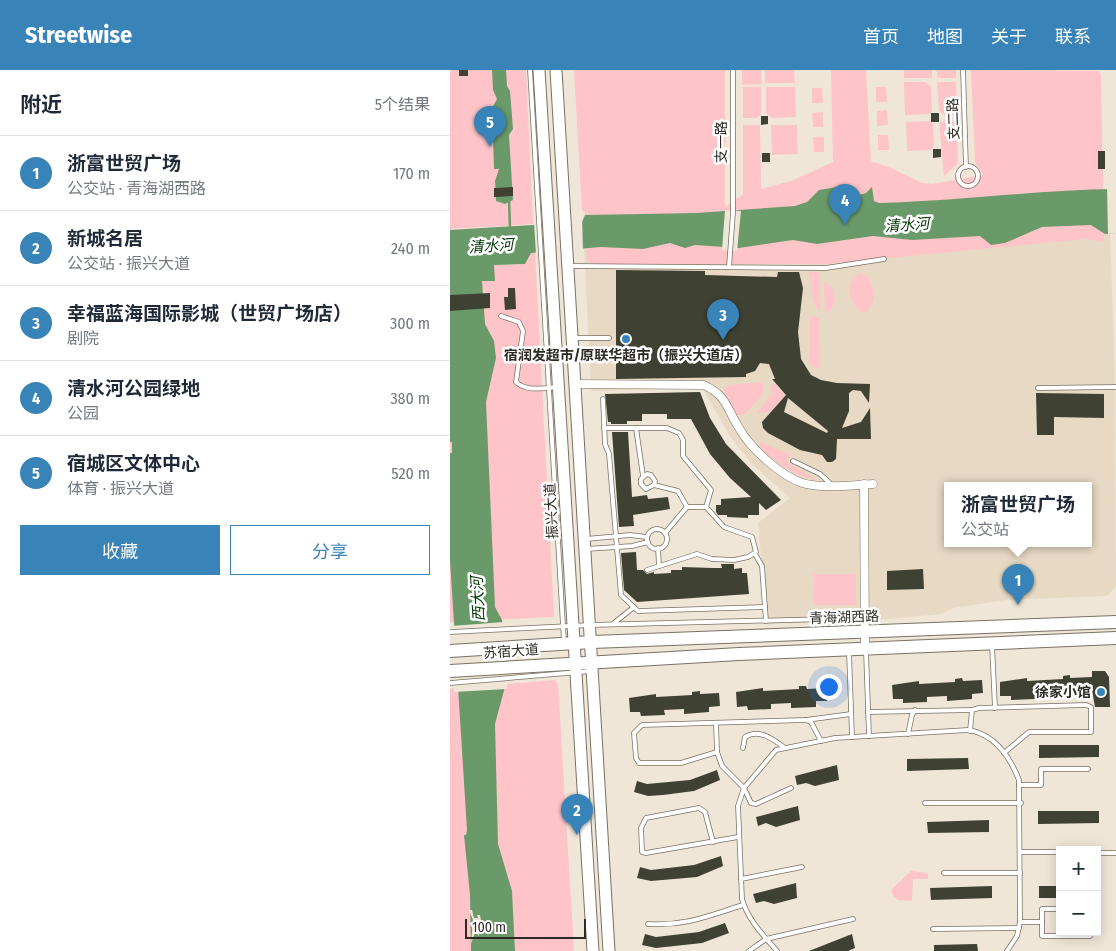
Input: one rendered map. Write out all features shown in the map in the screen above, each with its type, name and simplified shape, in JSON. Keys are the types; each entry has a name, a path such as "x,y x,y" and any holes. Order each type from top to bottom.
{"main road":[{"path":"539,75 548,73 556,75 591,624 609,951"},
{"name":"振兴大道","path":"539,75 553,387 570,586 565,644 576,668 593,951"},
{"name":"青海湖西路","path":"565,644 867,625 1116,622"},
{"path":"576,668 849,649 1116,638"},
{"name":"苏宿大道","path":"450,651 565,644"},
{"name":"苏宿大道","path":"450,671 558,663 576,668"}],"street":[{"path":"576,384 704,385 720,393 741,432 770,462 799,481 811,486 874,484"},
{"path":"864,484 866,649"}],"lane":[{"path":"530,70 568,626"},
{"name":"支一路","path":"729,267 733,213 733,70"},
{"name":"支二路","path":"963,70 966,167"},
{"path":"966,167 972,168 976,172 976,182 970,186 964,185 958,178 960,170 966,167"},
{"path":"569,266 826,268 884,259"},
{"path":"502,316 513,318 519,322 522,331 516,382 522,387 553,387"},
{"path":"573,338 609,338"},
{"path":"1038,388 1116,387"},
{"path":"603,399 605,444 609,454 621,595 638,611 645,612 765,607"},
{"path":"604,428 667,428 679,433 683,440 684,456 711,490 706,507"},
{"path":"636,428 643,476 640,481 644,488 651,488 654,485 678,491 687,507"},
{"path":"793,461 820,474 832,485"},
{"path":"643,476 649,474 653,477 654,485"},
{"path":"648,539 652,547 658,548 666,543 665,532 687,507 706,507 724,527 752,537 756,548 754,554"},
{"path":"586,544 616,547 648,539 654,529 660,529 665,532"},
{"path":"586,544 615,537 648,539"},
{"path":"658,548 659,566"},
{"path":"647,570 697,554 712,559 734,560 754,554"},
{"path":"754,554 762,566 766,621"},
{"path":"570,586 588,584"},
{"path":"613,624 634,607"},
{"path":"450,632 591,624 766,621 867,625"},
{"path":"992,644 995,708"},
{"path":"849,649 852,737"},
{"path":"866,649 869,736"},
{"path":"450,684 520,678 576,668"},
{"path":"578,706 595,705"},
{"path":"868,712 1091,707 1091,732 1029,732 1004,752"},
{"path":"908,734 912,714 915,710"},
{"path":"970,731 972,710"},
{"path":"717,752 682,763 638,762 634,732 642,725 806,720 851,714"},
{"path":"806,720 811,722 821,741"},
{"path":"716,722 717,752 722,766 744,788 748,799 756,804 791,788"},
{"path":"777,951 750,920 743,904 736,816 744,788 776,750 852,737 970,731 990,738 1004,752 1012,763 1019,784 1020,922 1017,936 1007,951"},
{"path":"743,748 745,737 755,733 772,739 785,748"},
{"path":"1019,784 1041,784 1041,769 1088,769"},
{"path":"925,803 1020,803"},
{"path":"713,842 705,812 700,808 646,818 642,822 642,852 713,842 738,837"},
{"path":"586,836 602,834"},
{"path":"1020,852 1056,852"},
{"path":"1101,853 1116,854"},
{"path":"741,879 802,867"},
{"path":"944,873 1020,874"},
{"path":"648,924 673,925 696,921 743,904"},
{"path":"1056,909 1042,909 1042,936 1056,936"},
{"path":"749,951 766,939 853,919"},
{"path":"1020,922 1042,922"},
{"path":"933,929 1019,928"}],"shaded area":[{"path":"450,70 526,70 533,224 450,229"},
{"path":"574,70 725,70 725,207 743,194 743,125 760,125 761,189 791,181 833,162 831,70 866,70 871,161 922,183 932,184 983,175 975,162 971,70 1099,71 1101,75 1104,242 1087,239 826,264 590,264 587,259 585,212 582,211"},
{"path":"742,70 761,70 762,84 742,85"},
{"path":"765,70 794,70 795,83 765,83"},
{"path":"904,70 932,70 932,78 904,78"},
{"path":"936,70 956,70 956,78 938,78"},
{"path":"904,82 925,82 931,86 932,111 929,114 905,115"},
{"path":"937,82 956,82 957,114 945,115 939,111"},
{"path":"743,87 761,87 761,114 757,118 743,118"},
{"path":"766,87 795,87 796,117 772,118 766,113"},
{"path":"876,87 886,87 887,102 876,102"},
{"path":"812,88 822,88 823,103 812,103"},
{"path":"887,110 888,125 877,126 877,111"},
{"path":"823,112 823,127 813,127 812,113"},
{"path":"930,121 933,124 934,145 931,150 907,151 906,122"},
{"path":"957,121 958,163 944,176 939,122"},
{"path":"771,125 797,125 798,154 772,155"},
{"path":"878,135 888,135 889,150 878,150"},
{"path":"813,137 824,137 824,152 814,152"},
{"path":"1092,225 1105,234 1110,233 1115,375 1116,586 1107,596 1005,600 953,608 941,614 879,620 767,624 758,523 790,498 751,463 729,435 703,389 591,391 584,248"},
{"path":"535,252 554,617 450,622 450,293 482,281 494,265 525,264 530,253"},
{"path":"808,272 820,272 820,311 813,299"},
{"path":"861,273 868,277 875,293 870,308 862,313 854,303 850,292 851,281"},
{"path":"824,282 832,287 835,301 829,312 825,313"},
{"path":"810,315 819,319 820,368 816,368 810,363"},
{"path":"760,382 764,386 762,395 745,414 736,415 723,390 729,385"},
{"path":"771,384 774,384 785,395 772,411 757,413 771,394"},
{"path":"761,442 791,455 786,462 816,479 808,478 786,468 761,448 759,445"},
{"path":"814,574 856,574 856,605 813,605"},
{"path":"555,680 558,684 574,951 450,951 450,689"},
{"path":"911,871 928,873 928,879 913,879 912,901 898,900 892,894 892,889"}],"water":[{"path":"492,70 506,70 507,86 510,91 513,129 509,135 513,200 505,204 496,201 495,181 499,169 494,169 492,108 497,99 493,90"},
{"path":"843,186 855,196 866,193 872,187 874,201 879,203 1056,191 1116,189 1116,233 1105,234 1091,225 1042,227 1005,243 991,245 980,236 912,240 873,236 817,244 793,240 739,248 695,245 685,248 670,243 643,249 601,247 531,253 525,264 494,265 495,281 482,281 485,324 494,341 496,358 486,402 495,607 502,620 506,683 495,724 498,844 512,891 515,951 471,951 470,895 464,835 466,835 467,830 450,560 450,453 452,453 452,442 450,442 450,230 582,222 585,215 696,213 795,206 807,202 819,190"}],"pier":[{"path":"1107,186 1116,186 1116,233 1108,234"},
{"path":"725,210 741,211 737,251 722,250"},
{"path":"582,216 583,251 536,255 534,222 580,220"},
{"path":"504,622 508,683 506,689 454,692 451,626"},
{"path":"469,910 472,910 474,918 478,918 477,915 480,915 481,921 479,935 478,932 475,932 471,944 473,920"}],"building":[{"path":"459,70 468,70 468,76 459,76"},
{"path":"931,113 939,113 939,122 931,122"},
{"path":"761,116 768,116 768,124 761,125"},
{"path":"933,149 941,149 941,157 933,158"},
{"path":"1098,151 1105,151 1105,169 1098,169"},
{"path":"762,153 770,153 770,162 762,162"},
{"path":"513,187 513,196 494,197 494,188"},
{"path":"616,270 705,271 705,275 777,277 778,272 799,272 803,288 798,332 801,359 811,375 821,380 837,383 870,384 869,403 861,391 853,390 849,393 849,411 842,428 861,422 870,408 871,439 837,439 836,459 832,462 827,462 822,455 800,450 768,433 763,428 762,422 786,395 772,379 775,379 769,364 760,363 755,371 746,374 746,377 616,379","holes":["788,398 828,431 827,433 784,412"]},
{"path":"508,288 515,288 516,309 505,310 504,297 508,297"},
{"path":"490,293 490,308 450,311 450,295"},
{"path":"700,392 710,418 726,444 781,500 766,510 759,503 759,515 748,515 748,518 718,515 716,505 721,505 721,499 751,497 730,478 710,454 691,419 667,419 667,414 642,414 642,421 627,421 627,424 611,424 611,422 608,422 605,394"},
{"path":"1036,393 1104,394 1104,418 1054,417 1054,435 1037,435"},
{"path":"612,432 628,432 632,497 647,495 648,499 668,497 670,509 633,515 634,526 619,527"},
{"path":"636,552 637,570 643,570 647,574 654,572 654,574 671,573 671,570 682,570 682,567 722,568 721,564 734,564 734,569 742,568 742,573 747,573 749,594 637,602 624,590 621,553"},
{"path":"923,569 924,589 887,590 887,571"},
{"path":"1092,671 1105,671 1109,677 1110,707 1095,707 1092,690 1079,691 1080,696 1055,698 1054,693 1035,694 1035,699 1011,700 1011,696 1000,696 1000,682 1027,678 1027,681 1063,679 1063,676 1070,675 1070,678 1092,677"},
{"path":"962,678 963,681 982,680 983,693 972,694 972,699 947,701 947,696 927,697 927,702 903,703 903,699 893,699 892,685 919,681 919,684 955,682 955,679"},
{"path":"799,686 806,686 807,689 826,688 827,701 816,701 816,707 791,708 791,703 771,704 771,709 748,710 747,706 737,707 736,692 763,688 763,691 799,689"},
{"path":"700,691 700,694 719,693 720,706 709,707 709,712 684,714 684,709 664,710 665,715 641,716 640,712 630,712 629,698 656,694 656,697 692,695 692,692"},
{"path":"1039,745 1099,745 1099,757 1039,758"},
{"path":"968,758 969,769 907,771 907,759"},
{"path":"837,765 839,780 815,786 806,783 797,785 795,776"},
{"path":"717,770 720,780 694,791 648,796 634,792 637,781 647,784 690,780"},
{"path":"798,806 800,820 776,827 766,823 758,826 756,817"},
{"path":"1038,811 1099,811 1099,823 1038,824"},
{"path":"989,820 989,832 928,833 927,822"},
{"path":"721,856 723,866 697,877 651,881 637,878 640,867 651,870 694,865"},
{"path":"796,883 797,898 774,904 764,901 756,903 753,894"},
{"path":"992,886 992,898 931,900 930,888"},
{"path":"1039,886 1056,886 1056,898 1039,898"},
{"path":"725,923 729,933 702,943 656,948 642,945 645,934 656,937 699,932"},
{"path":"852,934 855,948 848,951 809,951"},
{"path":"977,944 978,951 934,951 934,945"}],"waterway":[{"name":"清水河","path":"509,199 510,228"}],"place":[{"name":"宿城区文体中心","path":"490,147"},
{"name":"清水河公园绿地","path":"845,225"},
{"name":"宿润发超市/原联华超市（振兴大道店）","path":"626,339"},
{"name":"幸福蓝海国际影城（世贸广场店）","path":"723,340"},
{"name":"浙富世贸广场","path":"1018,605"},
{"name":"徐家小馆","path":"1101,692"},
{"name":"新城名居","path":"577,835"}],"water label":[{"name":"西大河","path":"478,599"}]}
